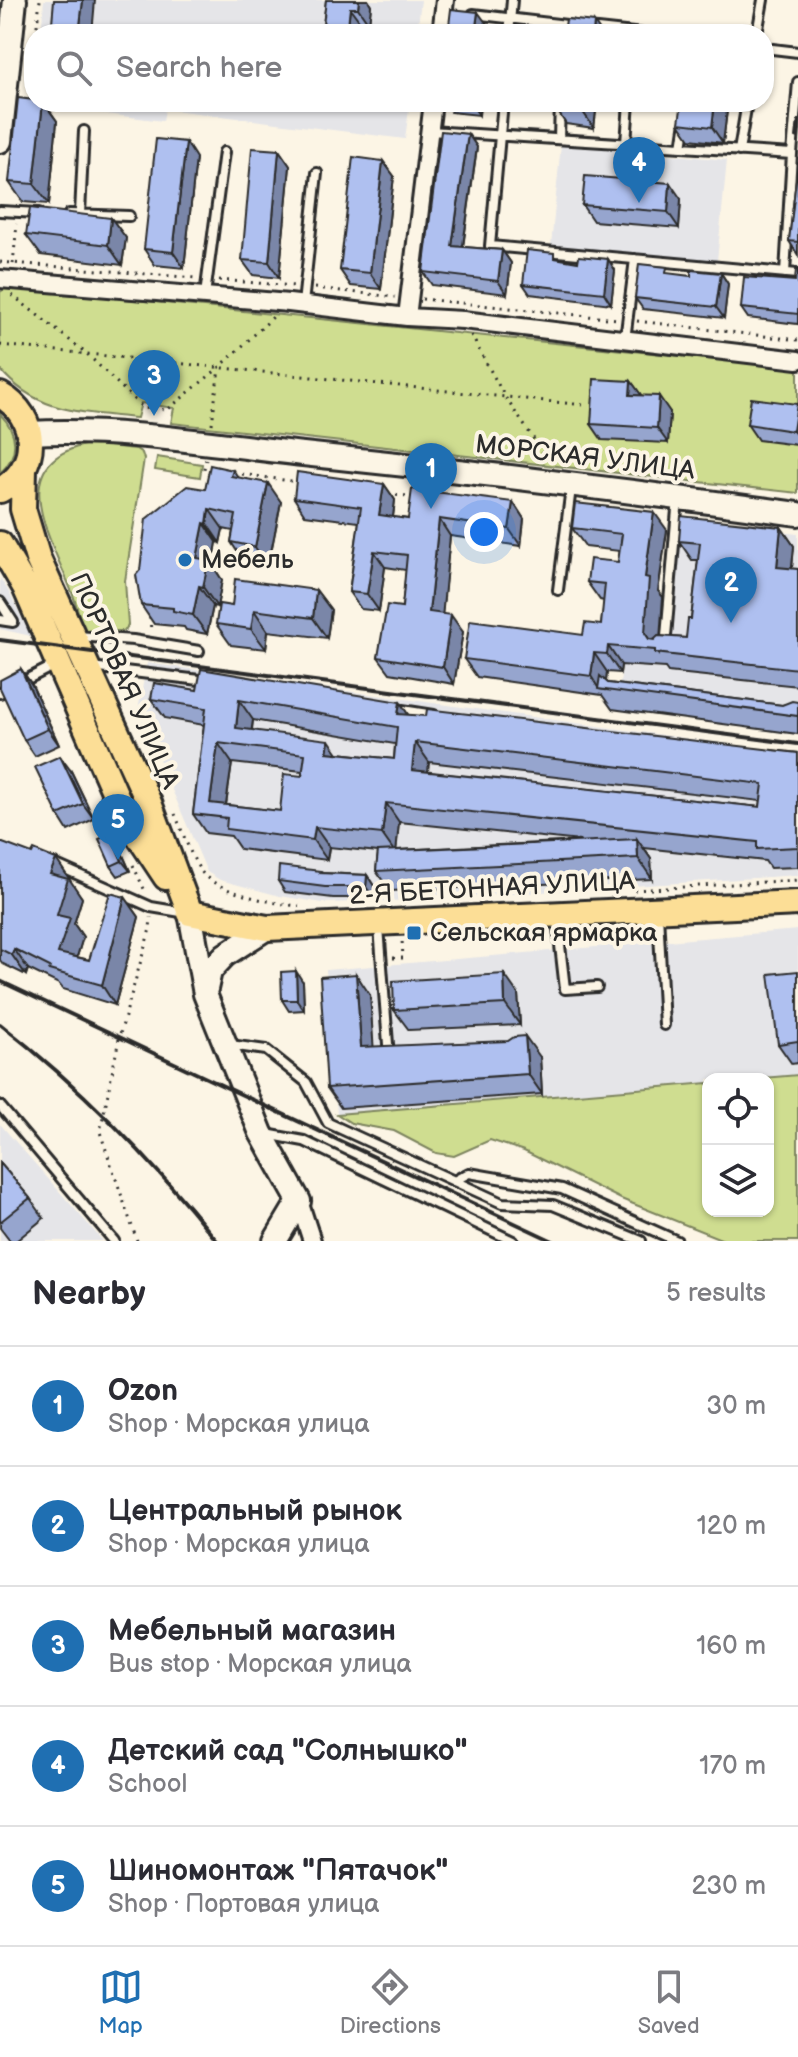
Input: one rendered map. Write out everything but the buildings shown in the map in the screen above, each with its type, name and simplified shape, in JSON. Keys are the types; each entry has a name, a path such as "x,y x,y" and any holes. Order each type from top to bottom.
{"main road":[{"path":"0,395 11,400 22,412 30,433"},
{"name":"ПОРТОВАЯ УЛИЦА","path":"30,433 30,456 24,469 23,509 38,559 149,803 190,913"},
{"path":"0,490 11,484 24,469"},
{"name":"ПОРТОВАЯ УЛИЦА","path":"0,544 25,587 124,814 190,913"},
{"path":"124,814 135,816 143,812 149,803"},
{"name":"2-Я БЕТОННАЯ УЛИЦА","path":"190,913 267,928 798,903"}],"street":[{"path":"0,141 15,0"},
{"path":"407,317 432,112"},
{"path":"6,279 205,295 295,298 407,317 463,320 798,360"},
{"name":"МОРСКАЯ УЛИЦА","path":"30,433 80,431 572,482 798,514"},
{"name":"ПОРТОВАЯ УЛИЦА","path":"190,913 205,994 261,1133 299,1201 312,1241"},
{"path":"205,994 210,971 225,955 267,928"},
{"path":"275,1241 299,1201"}],"lane":[{"path":"510,24 512,0"},
{"path":"759,24 763,0"},
{"path":"464,13 539,24"},
{"path":"774,49 798,52"},
{"path":"785,273 798,82"},
{"path":"502,112 490,246 798,274"},
{"path":"559,139 560,112"},
{"path":"626,143 628,112"},
{"path":"682,147 687,112"},
{"path":"739,151 745,112"},
{"path":"80,214 84,131"},
{"path":"429,131 792,154"},
{"path":"205,295 224,152"},
{"path":"295,298 317,173"},
{"path":"0,211 49,213"},
{"path":"65,214 129,216"},
{"path":"625,340 635,259"},
{"path":"558,590 572,482"},
{"path":"665,652 678,497"},
{"path":"0,620 13,622 1,602"},
{"path":"133,629 133,640"},
{"path":"72,636 133,640 199,651"},
{"path":"0,693 59,663"},
{"path":"86,667 223,683"},
{"path":"380,707 443,716"},
{"path":"38,857 151,907 190,913"},
{"path":"657,909 664,1025"},
{"path":"556,914 565,989 597,987"},
{"path":"378,922 389,1060 404,1059"},
{"path":"384,996 398,994"},
{"path":"225,1045 266,1050 306,1082 328,1123 502,1203 553,1205 641,1241"},
{"path":"0,1106 114,1241"},
{"path":"261,1133 304,1141 513,1241"},
{"path":"454,1181 469,1173 562,1189 677,1241"}],"path":[{"path":"37,24 40,0"},
{"path":"0,262 13,263 18,212"},
{"path":"6,279 12,296 86,353 143,408 167,410 220,367 295,298"},
{"path":"389,297 798,340"},
{"path":"463,320 505,397 547,460 572,482"},
{"path":"0,345 584,405"},
{"path":"236,483 238,473"},
{"path":"133,640 153,632 149,608"},
{"path":"125,704 130,670"}],"shaded area":[{"path":"44,0 421,0 418,24 42,24"},
{"path":"90,112 164,112 163,121"},
{"path":"189,112 409,112 405,139"},
{"path":"561,144 727,160 717,261 551,246"},
{"path":"677,520 798,534 798,735 617,710 624,649 661,652"},
{"path":"0,578 9,592 31,636 0,629"},
{"path":"147,663 798,754 798,875 420,900 323,903 280,896 220,880 207,872 138,710"},
{"path":"798,930 798,1076 702,1073 702,1084 337,1114 326,970"},
{"path":"0,1124 103,1241 0,1241"}],"green space":[{"path":"8,287 798,368 798,493 171,423 174,408 141,403 137,418 62,408 30,395 0,369 0,292"},
{"path":"0,414 10,428 14,451 0,473"},
{"path":"90,444 136,449 144,459 125,581 128,625 126,630 121,631 85,631 45,526 40,504 40,484 47,466 63,453"},
{"path":"157,457 202,464 200,477 155,470"},
{"path":"798,1075 798,1241 726,1241 621,1199 524,1151 490,1140 454,1156 436,1153 394,1131 351,1123 337,1114 702,1084 702,1217 774,1217 774,1077"}],"railway":[{"path":"0,640 798,744"},
{"path":"0,981 553,1241"},
{"path":"0,1024 59,1073 115,1126 217,1241"}],"place":[{"name":"Детский сад \"Солнышко\"","path":"639,203"},
{"name":"Мебельный магазин","path":"154,416"},
{"name":"Ozon","path":"431,509"},
{"name":"Мебель","path":"185,560"},
{"name":"Центральный рынок","path":"731,623"},
{"name":"Шиномонтаж \"Пятачок\"","path":"118,860"},
{"name":"Сельская ярмарка","path":"414,933"}]}
